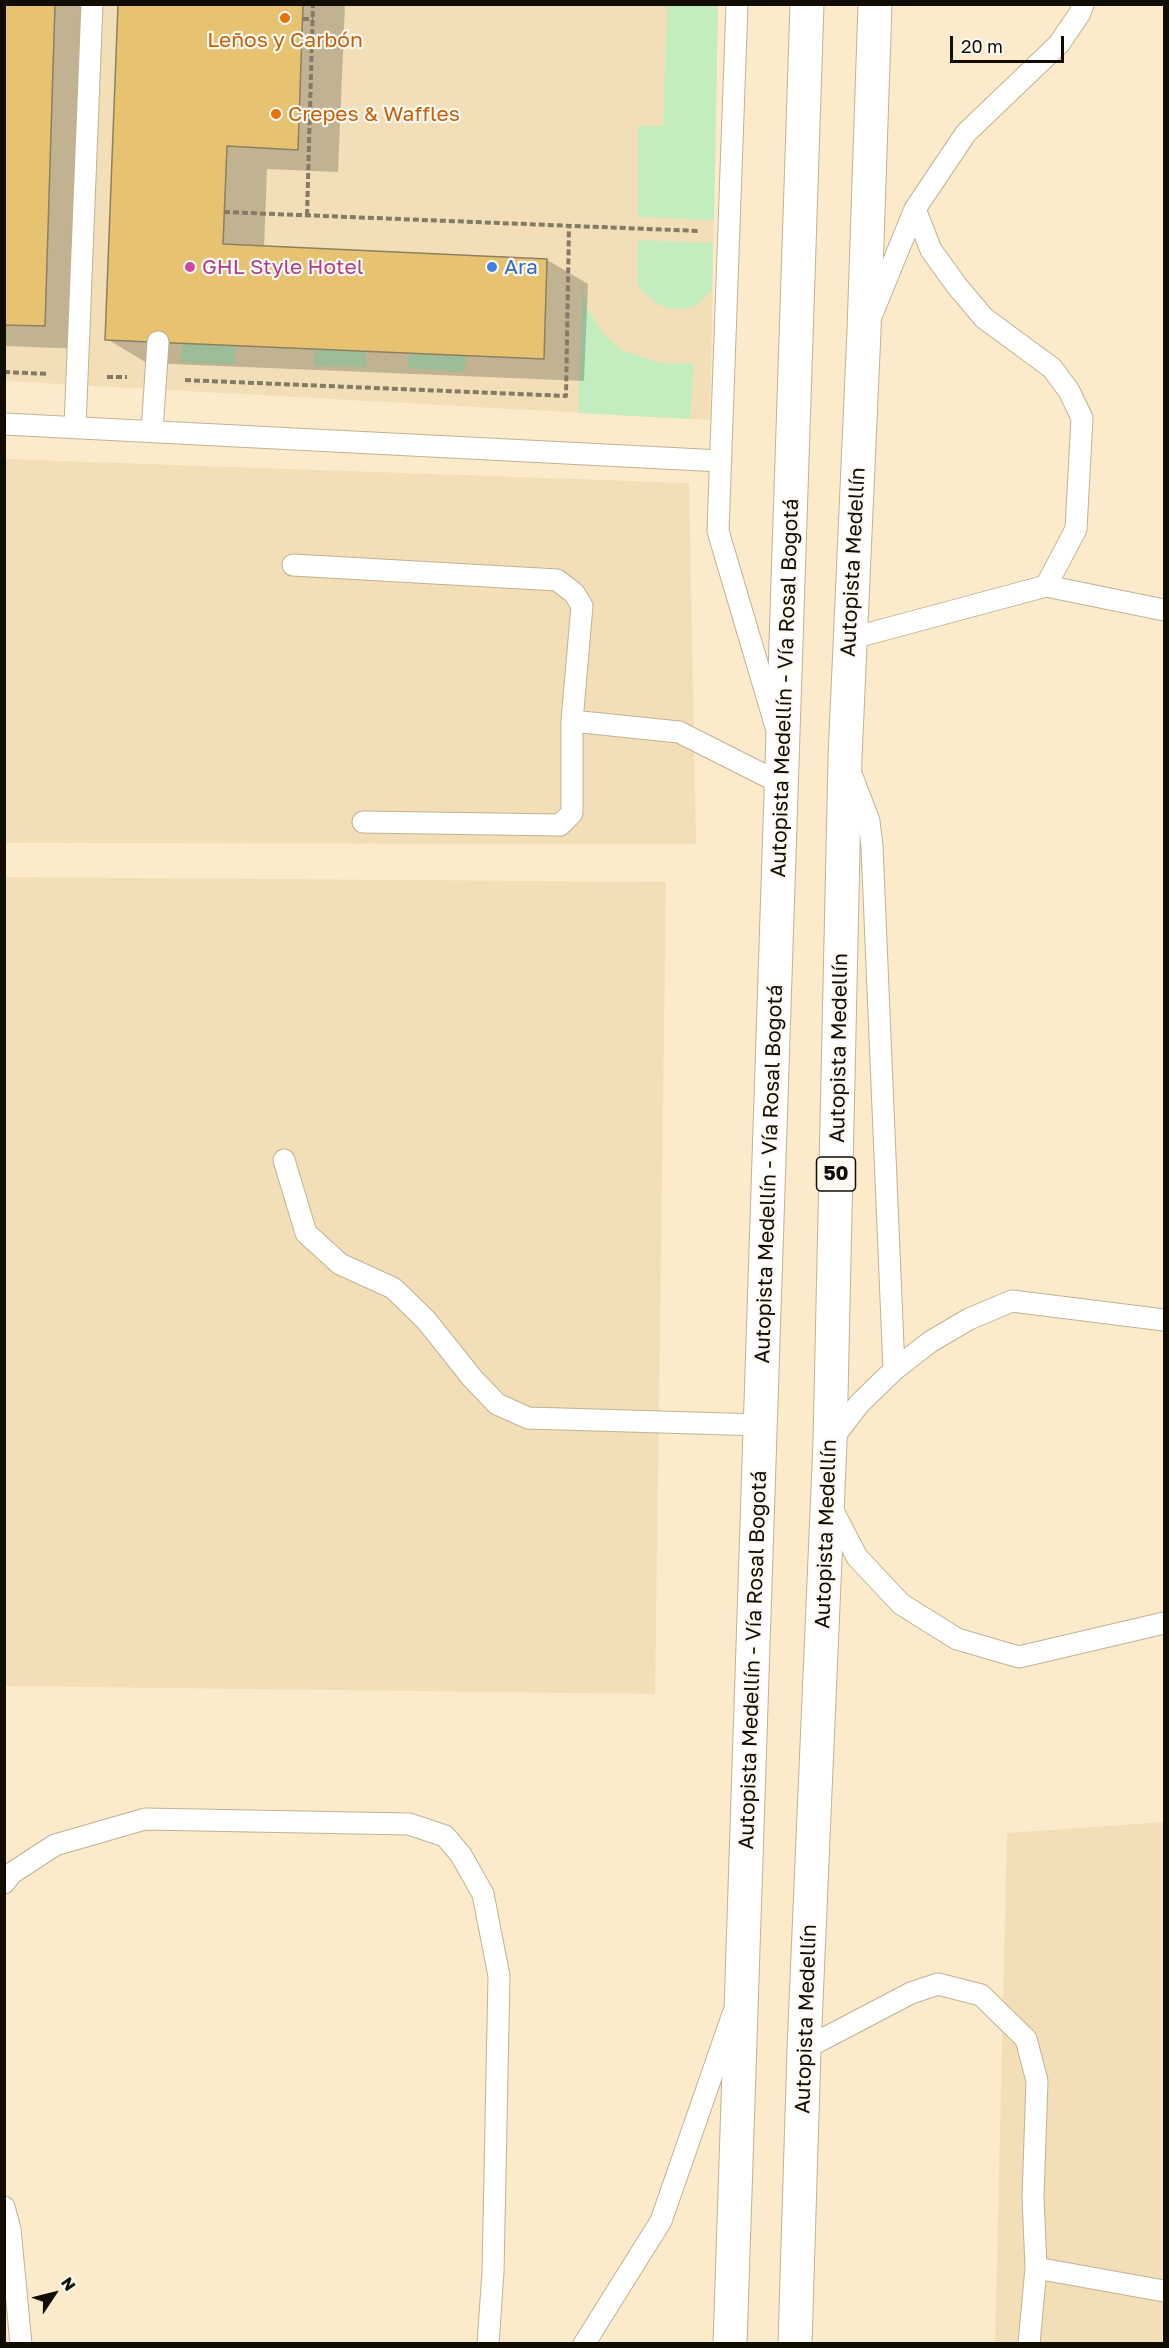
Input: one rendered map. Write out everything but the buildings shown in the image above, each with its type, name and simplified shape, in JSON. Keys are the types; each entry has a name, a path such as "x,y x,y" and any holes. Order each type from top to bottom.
{"highway":[{"name":"Autopista Medellín - Vía Rosal Bogotá","path":"730,2343 807,4"},
{"name":"Autopista Medellín","path":"801,2335 804,2049 830,1442 845,758 864,331 875,4"}],"lane":[{"path":"75,427 93,4"},
{"path":"737,4 718,531 782,748"},
{"path":"864,331 915,210 966,133 1059,44 1080,13 1083,4"},
{"path":"915,210 931,250 957,286 984,318 1052,368 1069,391 1082,418 1076,529 1046,586"},
{"path":"152,431 158,342"},
{"path":"4,423 721,461"},
{"path":"293,565 557,580 574,593 582,606 572,721 572,813 560,825 363,822"},
{"path":"849,639 1046,586 1164,610"},
{"path":"572,721 679,732 782,784"},
{"path":"845,758 868,821 872,846 894,1370"},
{"path":"284,1160 306,1233 340,1264 393,1288 426,1320 473,1379 497,1404 528,1418 761,1425"},
{"path":"830,1442 859,1404 894,1370 930,1342 969,1319 1012,1301 1164,1320"},
{"path":"827,1499 857,1557 901,1604 957,1639 1019,1658 1164,1623"},
{"path":"4,1883 12,1873 55,1845 145,1819 409,1824 445,1836 462,1855 483,1894 500,1976 493,2272 488,2343"},
{"path":"804,2049 911,1993 938,1984 981,1995 1026,2039 1037,2081 1033,2197 1036,2268 1029,2343"},
{"path":"584,2343 661,2221 741,1991"},
{"path":"4,2207 10,2229 21,2343"},
{"path":"1036,2268 1164,2291"}],"path":[{"path":"308,215 313,4"},
{"path":"303,19 313,19"},
{"path":"299,114 310,113"},
{"path":"224,212 729,232"},
{"path":"4,372 566,396 569,225"}],"shaded area":[{"path":"4,5 718,5 710,420 5,381"},
{"path":"5,459 689,483 696,844 5,843"},
{"path":"5,877 666,882 655,1694 5,1686"},
{"path":"1164,1822 1164,2343 995,2344 1007,1833"}],"green space":[{"path":"667,5 718,5 714,220 638,217 638,126 663,126"},
{"path":"638,240 713,243 712,291 695,306 685,309 667,308 658,304 642,291 637,283"},
{"path":"582,284 587,308 608,339 623,351 661,363 694,364 690,419 578,413"},
{"path":"182,343 236,345 235,365 180,362"},
{"path":"314,349 366,351 367,367 314,366"},
{"path":"409,353 466,356 464,372 408,368"}],"place":[{"name":"Leños y Carbón","path":"285,18"},
{"name":"Crepes & Waffles","path":"276,114"},
{"name":"GHL Style Hotel","path":"190,267"},
{"name":"Ara","path":"492,267"}]}
